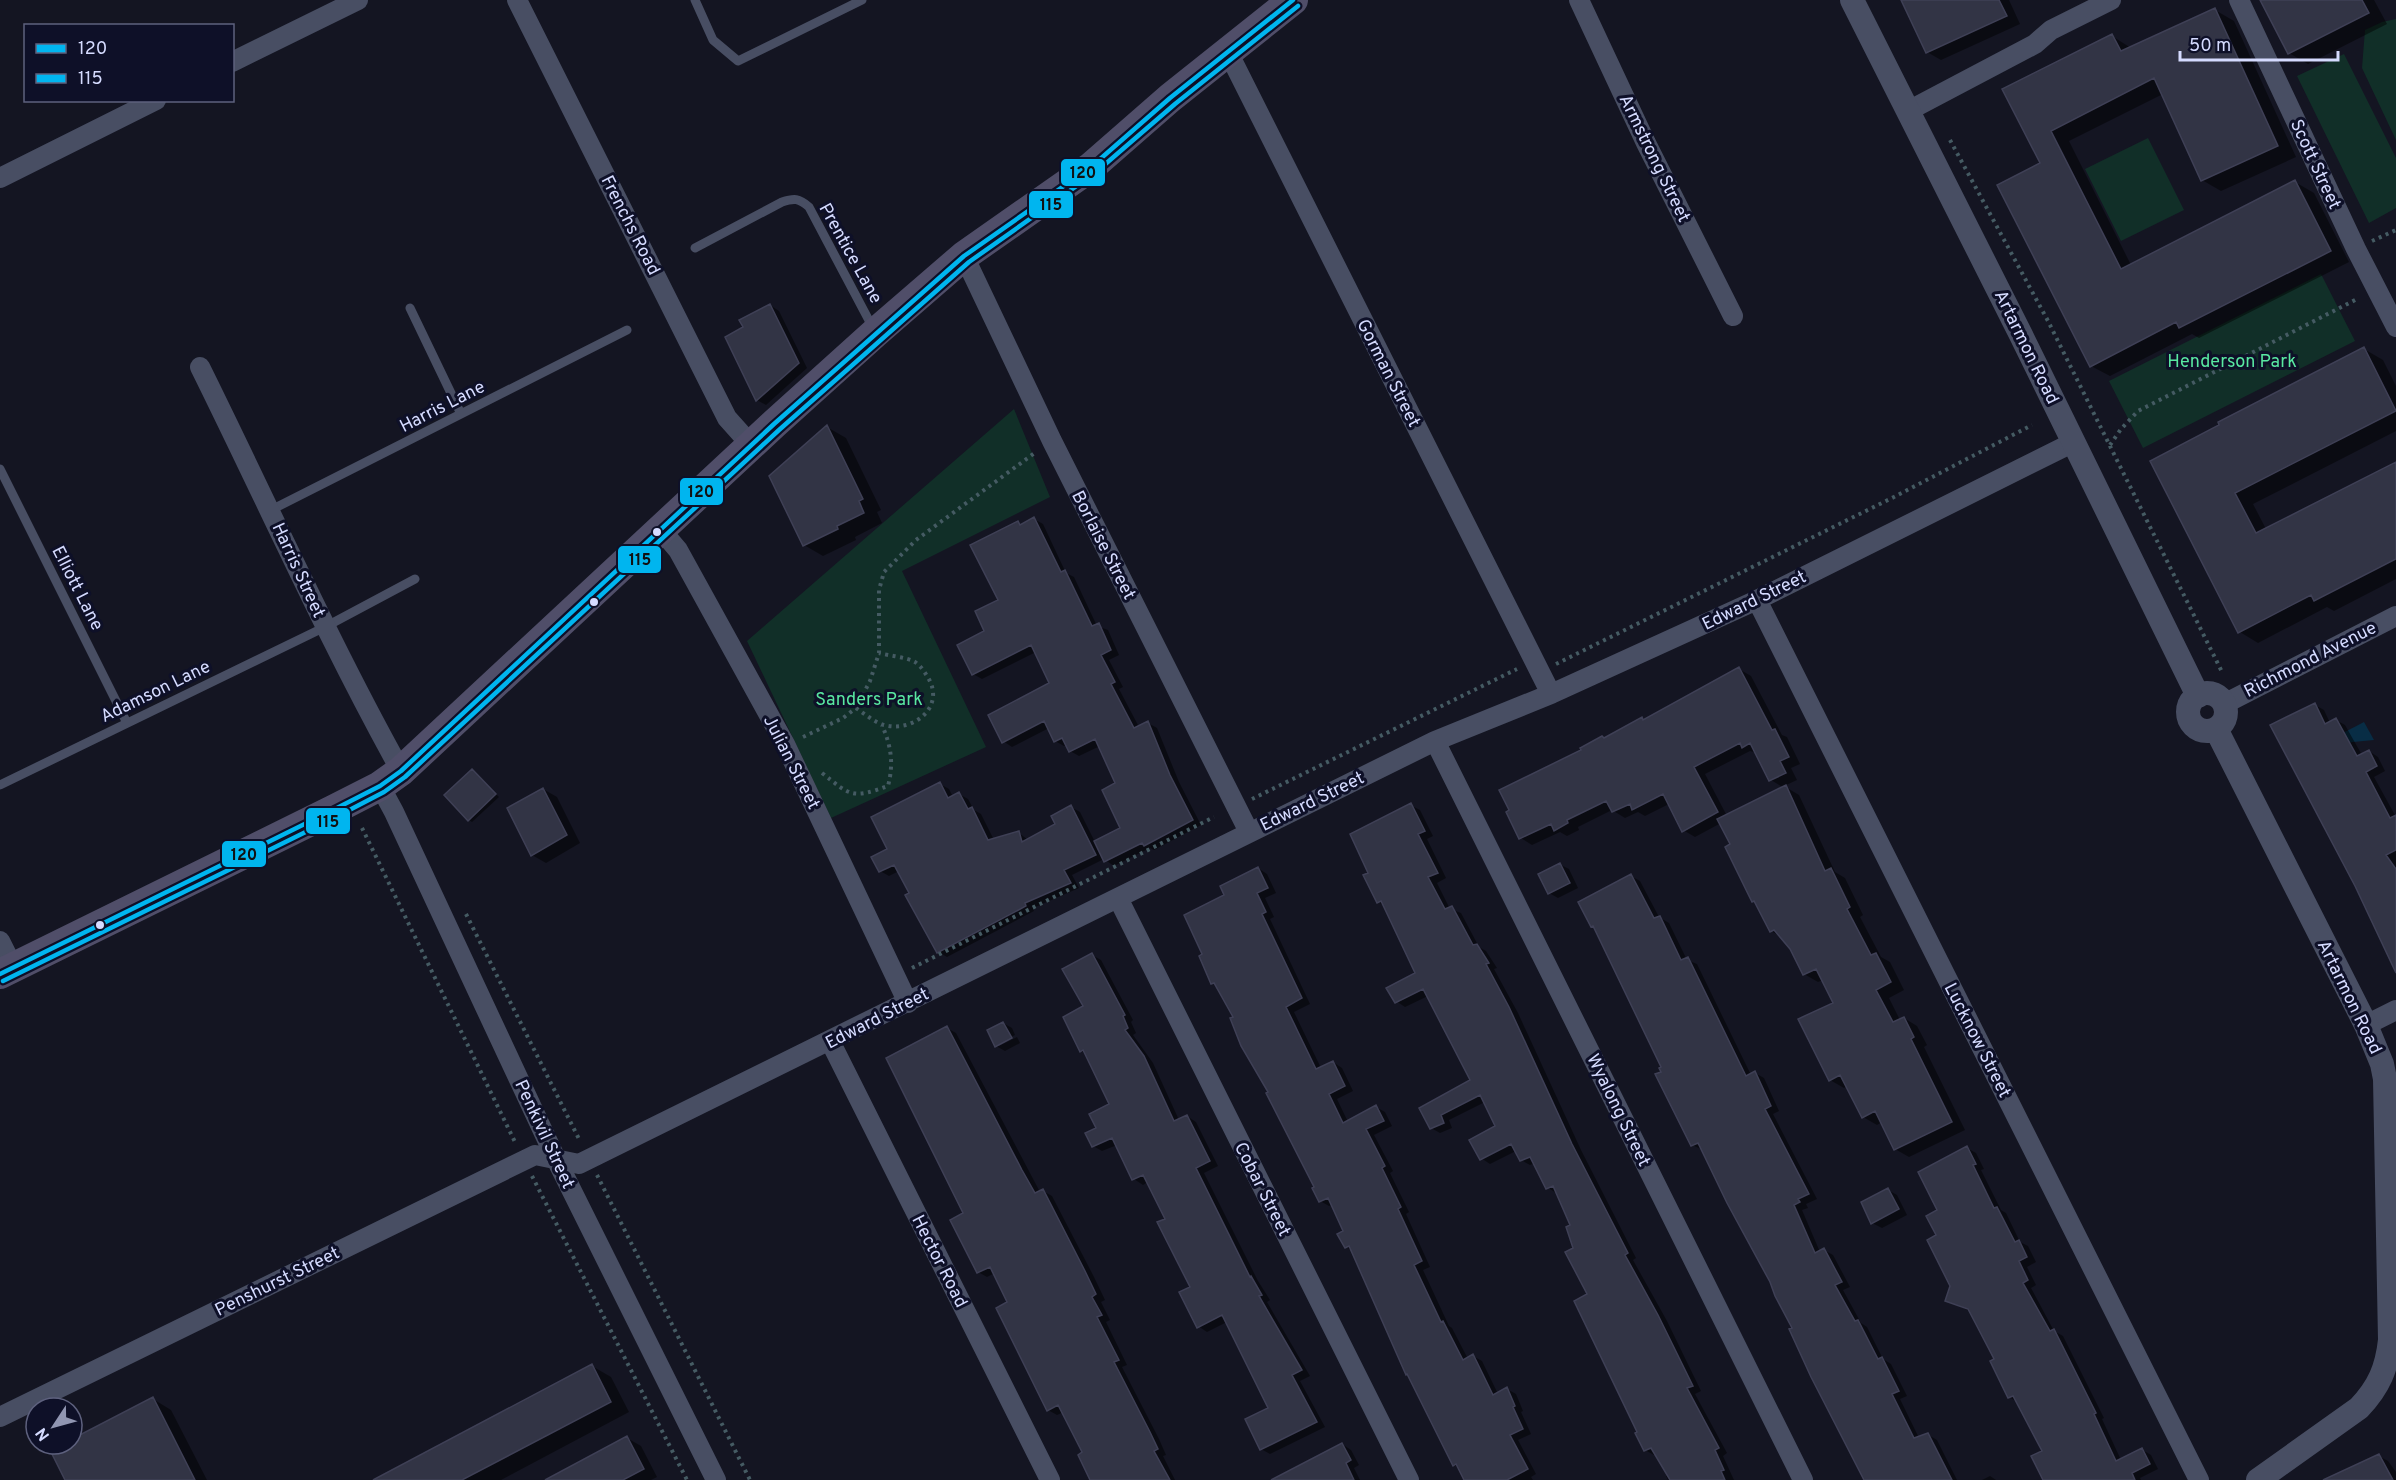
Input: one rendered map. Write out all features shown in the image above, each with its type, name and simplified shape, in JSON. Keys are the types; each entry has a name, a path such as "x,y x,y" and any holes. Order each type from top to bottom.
{"main road":[{"path":"6,971 391,779 875,333 964,256 1091,167 1170,98 1293,0"}],"street":[{"path":"234,61 358,0"},
{"name":"Armstrong Street","path":"1579,0 1646,143 1733,316"},
{"name":"Artarmon Road","path":"1852,0 1918,105 2074,442 2198,696"},
{"path":"1918,105 2036,44 2051,30 2111,0"},
{"name":"Scott Street","path":"2239,0 2356,249 2396,327"},
{"name":"Frenchs Road","path":"520,1 727,418 752,446"},
{"name":"Gorman Street","path":"1228,52 1551,694"},
{"path":"0,178 152,102"},
{"name":"Borlaise Street","path":"964,256 1052,441 1249,832"},
{"name":"Harris Street","path":"200,367 271,510 391,779"},
{"name":"Edward Street","path":"556,1159 579,1164 1436,741 1551,694 1757,600 2074,442"},
{"name":"Julian Street","path":"661,530 678,550 785,744 908,1003"},
{"name":"Lucknow Street","path":"1757,600 2199,1480"},
{"name":"Richmond Avenue","path":"2224,704 2396,616"},
{"path":"2212,694 2224,704 2225,718 2216,729 2201,730 2190,721 2189,706 2198,696 2212,694"},
{"name":"Artarmon Road","path":"2216,729 2366,1025 2382,1064 2385,1079 2390,1340 2388,1362 2372,1395 2360,1408 2258,1480"},
{"name":"Wyalong Street","path":"1436,741 1803,1480"},
{"name":"Penkivil Street","path":"391,779 394,812 556,1159 716,1480"},
{"name":"Cobar Street","path":"1118,898 1409,1480"},
{"path":"0,941 6,971"},
{"path":"2366,1025 2396,1010"},
{"name":"Hector Road","path":"830,1041 1050,1480"},
{"name":"Penshurst Street","path":"0,1417 524,1160 535,1155 556,1159"}],"lane":[{"path":"695,0 713,39 738,61 862,0"},
{"name":"Prentice Lane","path":"695,248 782,202 794,198 801,200 808,207 875,333"},
{"path":"410,308 461,414"},
{"name":"Harris Lane","path":"271,510 627,330"},
{"name":"Elliott Lane","path":"0,469 127,723"},
{"name":"Adamson Lane","path":"0,785 325,627 414,579"}],"path":[{"name":"Artarmon Road","path":"1918,105 2048,321 2223,674"},
{"path":"2356,249 2396,230"},
{"path":"2110,446 2121,429 2138,411 2377,289"},
{"path":"1251,799 1514,669 1539,671 1618,634 1894,497 2032,425"},
{"path":"785,744 843,718 856,708 870,681 879,653 879,590 884,572 916,540 1052,441"},
{"path":"856,708 882,724 900,727 914,724 926,715 934,699 933,684 915,662 879,653"},
{"path":"817,770 845,791 864,795 888,786 893,768 890,743 882,724"},
{"path":"909,970 1214,817"}],"green space":[{"path":"2396,19 2396,140 2362,68 2365,30 2382,22"},
{"path":"2344,54 2396,158 2396,208 2369,223 2297,76"},
{"path":"2148,138 2184,210 2121,241 2085,169"},
{"name":"Henderson Park","path":"2321,274 2355,341 2143,448 2109,381"},
{"name":"Sanders Park","path":"1014,409 1050,497 902,571 986,747 831,818 747,641"}],"water":[{"path":"2364,722 2374,740 2343,743 2339,735"}],"building":[{"path":"1901,0 1999,0 2007,16 1926,53"},
{"path":"2260,0 2362,0 2369,13 2288,54"},
{"path":"2215,8 2278,146 2201,181 2154,78 2051,131 2121,269 2295,180 2331,251 2179,328 2176,322 2090,367 1997,185 2040,163 2002,89 2112,34 2121,51"},
{"path":"770,304 799,363 756,401 725,337 743,327 739,320"},
{"path":"2364,347 2396,411 2235,493 2256,533 2396,462 2396,559 2314,601 2311,595 2238,633 2150,461 2219,425 2218,422"},
{"path":"827,425 863,499 859,501 864,513 803,546 769,476"},
{"path":"1034,517 1061,572 1065,570 1092,626 1099,623 1111,650 1101,655 1115,682 1111,684 1134,728 1148,721 1170,775 1193,820 1144,846 1142,843 1104,862 1094,841 1120,828 1102,790 1115,783 1095,739 1069,752 1062,738 1054,742 1044,721 1002,743 988,715 1049,683 1031,645 972,675 957,645 984,631 975,611 998,600 970,545 1018,521 1020,525"},
{"path":"1739,667 1789,757 1780,761 1786,773 1769,781 1750,743 1742,748 1740,743 1694,767 1718,812 1682,832 1663,794 1632,810 1630,804 1612,812 1606,801 1567,820 1568,823 1554,831 1551,824 1519,839 1506,812 1509,810 1499,790 1581,750 1580,748 1602,736 1604,738 1642,717 1643,720"},
{"path":"2315,703 2325,724 2336,718 2357,756 2369,750 2377,766 2366,772 2390,818 2396,815 2396,850 2386,855 2396,869 2396,973 2355,886 2270,725"},
{"path":"472,769 496,794 468,821 444,795"},
{"path":"940,782 948,798 959,792 968,809 972,807 988,840 1019,831 1022,842 1055,824 1051,816 1071,805 1096,855 1064,870 1071,883 1025,903 1026,906 937,953 905,895 909,893 894,865 879,872 871,857 887,849 871,817"},
{"path":"1786,785 1825,871 1831,868 1850,907 1847,909 1871,955 1876,953 1891,982 1876,990 1893,1022 1904,1017 1914,1037 1911,1039 1952,1122 1894,1150 1875,1111 1862,1118 1840,1075 1829,1081 1798,1019 1833,1003 1816,969 1803,975 1790,949 1774,930 1770,932 1754,901 1752,902 1725,847 1730,844 1717,819"},
{"path":"543,788 567,835 531,856 507,808"},
{"path":"1411,803 1425,831 1418,834 1438,873 1428,877 1445,909 1452,906 1473,945 1477,944 1489,963 1486,964 1509,1007 1572,1144 1628,1253 1625,1255 1693,1386 1687,1388 1719,1448 1715,1450 1724,1470 1721,1471 1725,1480 1670,1480 1651,1448 1644,1451 1574,1301 1587,1294 1565,1252 1573,1248 1566,1227 1570,1225 1553,1186 1546,1189 1530,1157 1520,1161 1511,1144 1480,1160 1469,1140 1495,1126 1480,1095 1441,1115 1444,1123 1430,1129 1419,1108 1470,1080 1423,989 1395,1003 1386,988 1415,973 1381,901 1377,903 1363,875 1368,873 1350,834"},
{"path":"1560,863 1570,883 1548,894 1538,874"},
{"path":"1258,867 1268,888 1257,893 1266,912 1262,914 1302,998 1286,1007 1316,1069 1333,1061 1345,1086 1329,1094 1343,1123 1376,1105 1384,1121 1366,1129 1385,1166 1382,1168 1401,1207 1398,1209 1422,1261 1414,1265 1441,1322 1443,1321 1463,1360 1473,1354 1493,1395 1507,1387 1515,1406 1513,1407 1523,1429 1510,1435 1528,1469 1507,1480 1464,1480 1456,1464 1453,1466 1406,1375 1349,1246 1345,1248 1337,1234 1343,1231 1328,1198 1319,1202 1312,1188 1314,1187 1266,1093 1268,1092 1241,1046 1230,1018 1233,1017 1214,983 1211,984 1199,956 1202,954 1184,915 1224,895 1220,886"},
{"path":"1631,874 1654,918 1660,916 1681,960 1688,957 1746,1076 1755,1071 1771,1106 1765,1109 1809,1194 1798,1199 1800,1202 1794,1205 1815,1253 1824,1248 1842,1282 1835,1285 1855,1321 1858,1320 1878,1359 1882,1357 1899,1391 1892,1394 1914,1438 1928,1433 1952,1480 1864,1480 1811,1377 1789,1329 1792,1328 1770,1282 1727,1203 1698,1143 1691,1146 1655,1074 1661,1072 1659,1068 1661,1067 1593,926 1591,927 1578,902"},
{"path":"1092,953 1125,1015 1123,1016 1128,1028 1125,1030 1144,1056 1174,1121 1187,1115 1210,1161 1196,1168 1250,1277 1262,1295 1259,1296 1302,1370 1292,1375 1317,1422 1260,1450 1245,1419 1268,1408 1222,1315 1197,1328 1179,1292 1190,1287 1157,1222 1165,1219 1143,1175 1132,1180 1112,1138 1092,1147 1085,1133 1096,1128 1089,1114 1109,1104 1083,1050 1080,1052 1063,1017 1083,1006 1062,969"},
{"path":"1003,1022 1012,1038 995,1047 987,1030"},
{"path":"947,1026 1022,1170 1035,1193 1043,1189 1085,1271 1096,1294 1092,1297 1102,1315 1097,1317 1119,1360 1114,1362 1150,1432 1158,1449 1154,1451 1170,1480 1090,1480 1078,1455 1082,1452 1058,1405 1047,1411 996,1308 1007,1302 990,1267 977,1273 950,1220 963,1213 886,1058"},
{"path":"1967,1146 1976,1164 1973,1165 1994,1208 1997,1207 2015,1242 2019,1240 2027,1257 2019,1261 2028,1280 2023,1283 2050,1331 2054,1329 2096,1413 2094,1414 2116,1461 2142,1448 2150,1464 2132,1473 2135,1480 2043,1480 2031,1456 2042,1451 2013,1396 2008,1398 1990,1361 1994,1359 1968,1309 1945,1301 1950,1286 1927,1240 1936,1235 1926,1216 1937,1210 1918,1172"},
{"path":"1888,1188 1899,1209 1871,1224 1861,1202"},
{"path":"592,1364 611,1402 462,1480 373,1480"},
{"path":"153,1397 195,1480 65,1480 53,1456 84,1456 84,1433"},
{"path":"627,1436 644,1469 623,1480 545,1480"},
{"path":"1342,1443 1351,1460 1346,1463 1354,1480 1271,1480"},
{"path":"2379,1454 2393,1480 2323,1480"}],"transit line":[{"name":"120","path":"0,974 333,810 380,786 401,771 774,424 964,256 1091,167 1170,98 1293,0"},
{"name":"115","path":"3,981 336,817 384,792 405,777 779,430 969,262 1095,173 1175,104 1298,6"}]}
